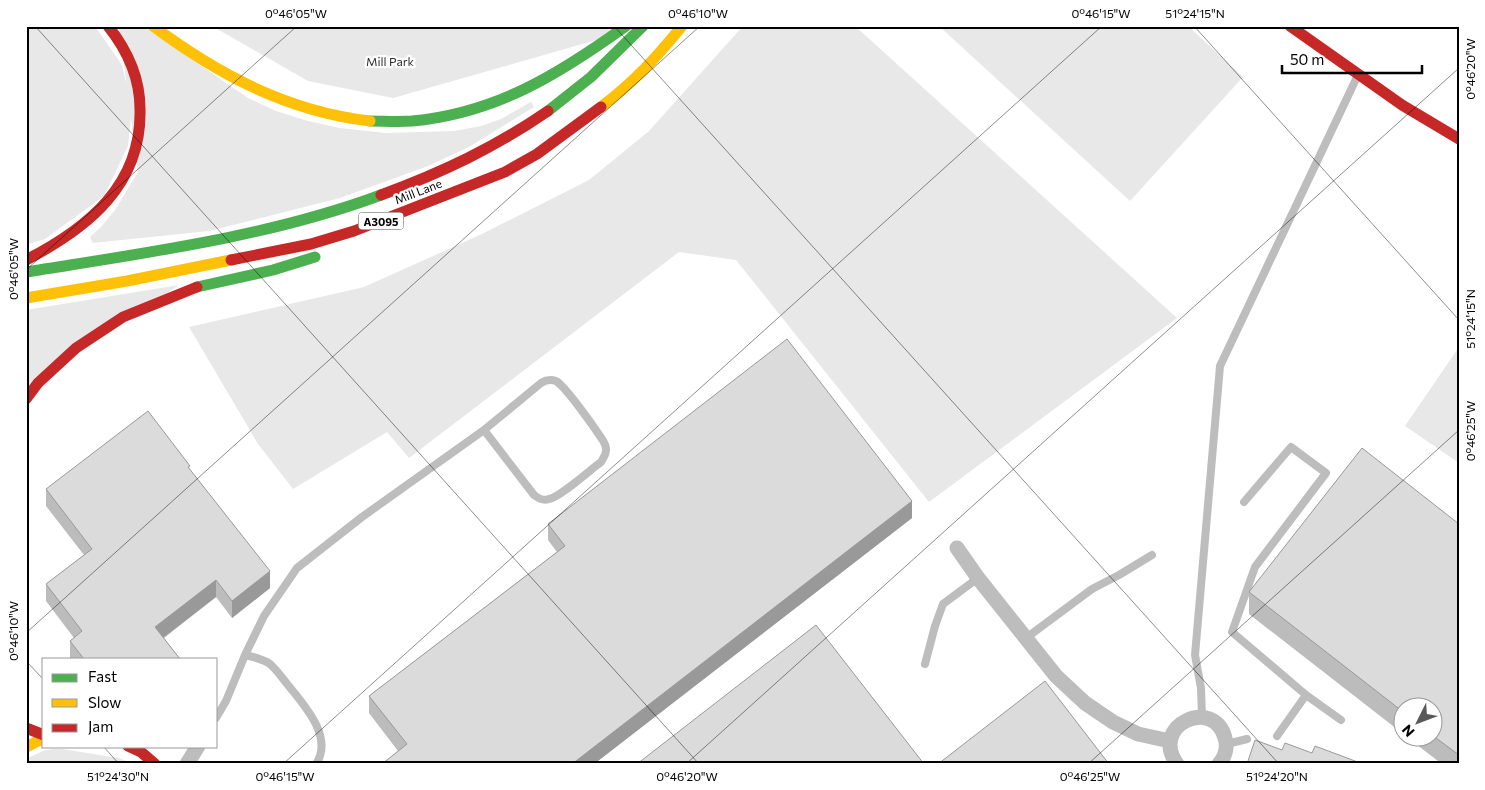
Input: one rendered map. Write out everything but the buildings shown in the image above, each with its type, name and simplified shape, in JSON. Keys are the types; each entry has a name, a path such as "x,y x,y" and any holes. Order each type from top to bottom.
{"main road":[{"path":"26,260 48,250 72,234 95,214 122,184 135,156 142,126 142,108 139,91 132,64 108,26"},
{"path":"153,26 215,70 261,91 308,108 355,119 379,122 404,122 431,118 479,108 504,99 526,90 590,52 626,26"},
{"name":"Mill Lane","path":"26,272 238,235 339,210 390,192 463,162 490,148 545,113 623,49 643,26"},
{"name":"Mill Lane","path":"26,298 127,282 311,244 354,231 505,172 537,154 603,106 632,82 658,56 682,26"},
{"path":"1290,26 1402,105 1459,139"},
{"name":"A3095","path":"452,204 505,172"},
{"path":"26,399 38,383 76,348 123,317 193,288 272,270 324,255"},
{"path":"26,728 42,736"},
{"path":"26,747 42,738"},
{"path":"136,748 155,764"}],"street":[{"path":"957,548 978,578 1056,676 1085,703 1113,722 1138,734 1170,741"},
{"path":"1177,764 1170,750 1172,734 1181,722 1194,717 1210,719 1222,729 1227,744 1226,752 1219,764"},
{"path":"188,764 197,748"}],"lane":[{"path":"1202,717 1201,688 1195,656 1220,366 1358,75"},
{"path":"218,715 264,616 297,568 362,517 484,430 541,383 551,380 562,386 606,444 607,450 601,462 554,497 543,500 534,495 484,430"},
{"path":"1244,502 1291,447 1326,472 1255,567 1232,632 1306,695 1341,720"},
{"path":"1026,638 1092,589 1119,575 1152,554"},
{"path":"925,664 943,604 978,578"},
{"path":"245,656 262,659 271,665 307,708 318,728 322,747 316,764"},
{"path":"1277,736 1306,695"},
{"path":"1227,744 1247,739"}],"green space":[{"path":"26,26 95,26 122,65 132,108 128,146 104,196 45,239 26,245"},
{"path":"119,26 143,26 248,98 276,111 340,128 386,133 454,131 481,126 501,119 531,102 534,107 469,147 428,166 340,198 209,231 93,243 90,237 115,210 138,172"},
{"name":"Mill Park","path":"212,26 618,26 607,37 393,98 308,81"},
{"path":"743,26 855,26 1177,318 929,502 736,260 679,252 409,458 387,432 293,489 258,444 189,327 364,287 482,234 589,180 649,131"},
{"path":"939,26 1188,26 1243,77 1130,201"},
{"path":"179,285 26,389 26,310"},
{"path":"1459,347 1459,463 1405,426"},
{"path":"53,749 119,758 133,764 26,764 26,759 43,751"}],"traffic: fast":[{"path":"370,121 412,121 443,117 472,110 499,100 526,89 551,75 626,26"},
{"path":"548,111 591,77 643,26"},
{"path":"26,272 250,233 338,210 381,195"},
{"path":"197,287 273,270 315,257"}],"traffic: slow":[{"path":"153,26 203,60 255,88 310,109 370,121"},
{"path":"601,107 644,69 682,26"},
{"path":"26,298 127,281 231,260"},
{"path":"26,747 42,739"}],"traffic: jam":[{"path":"26,260 70,234 90,218 107,201 121,182 132,160 138,136 140,109 138,86 132,65 108,26"},
{"path":"1290,26 1402,105 1459,139"},
{"path":"231,260 311,244 354,231 505,172 537,154 601,107"},
{"path":"381,195 426,177 488,148 548,111"},
{"path":"26,399 38,383 76,348 123,317 197,287"},
{"path":"26,728 42,734"},
{"path":"132,748 141,752 155,764"}]}
